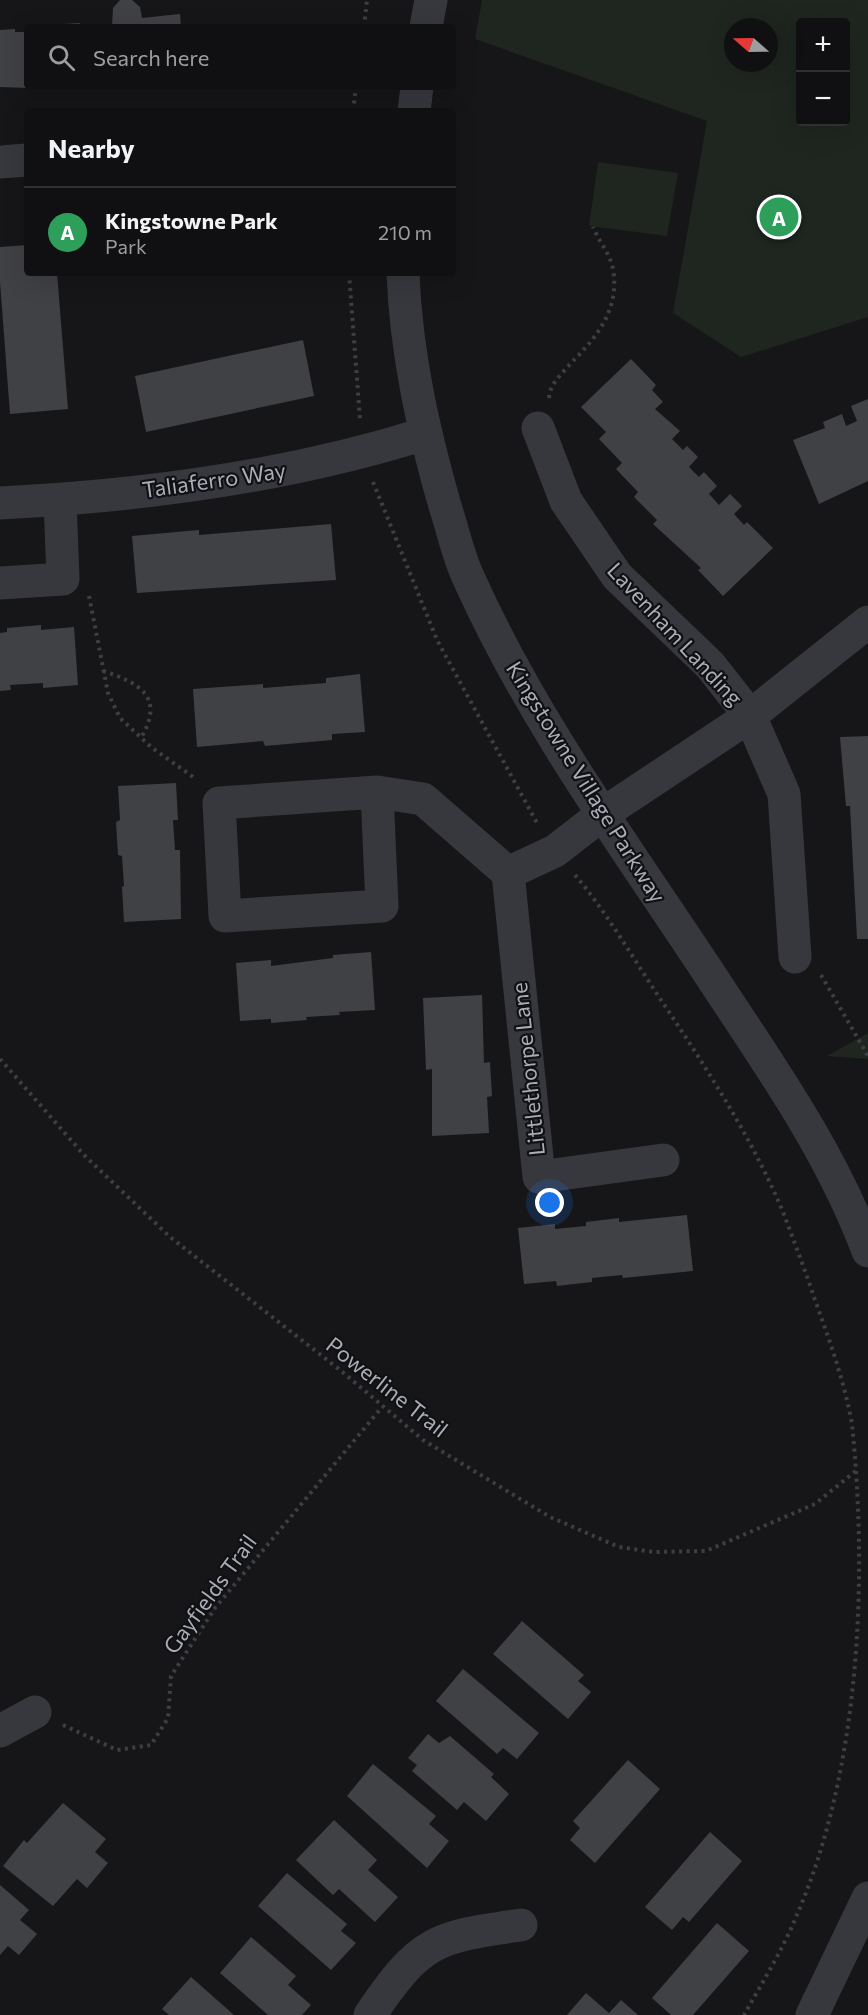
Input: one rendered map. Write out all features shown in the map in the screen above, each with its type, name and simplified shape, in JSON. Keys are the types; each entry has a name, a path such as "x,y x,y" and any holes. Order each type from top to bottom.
{"street":[{"path":"427,24 431,0"},
{"path":"414,108 417,90"},
{"path":"0,162 24,160"},
{"name":"Kingstowne Village Parkway","path":"403,276 413,372 424,434 467,577 506,654 551,733 791,1098 837,1176 868,1251"},
{"name":"Lavenham Landing","path":"544,415 566,501 617,576 710,665 750,716 784,794 807,962"},
{"name":"Taliaferro Way","path":"0,502 60,500 262,476 364,453 424,434"},
{"path":"0,583 63,579 60,500"},
{"path":"377,792 382,906 225,916 219,803 377,792 423,799 508,873 555,851 604,813 750,716 868,622"},
{"name":"Littlethorpe Lane","path":"508,873 539,1177 663,1160"},
{"path":"0,1731 35,1712"},
{"path":"812,2015 868,1898"},
{"path":"370,2015 395,1978 416,1956 439,1942 462,1933 521,1925"}],"path":[{"path":"364,24 367,0"},
{"path":"353,108 356,90"},
{"path":"544,415 551,388 595,337 608,319 612,305 613,268 593,227"},
{"path":"86,587 91,601 108,693 120,718 141,738 196,779"},
{"path":"103,671 144,690 151,702 150,721 141,738"},
{"path":"807,962 821,977 868,1056"},
{"name":"Powerline Trail","path":"0,1059 84,1155 170,1238 423,1440 550,1517 619,1547 642,1550 706,1551 814,1504 858,1470"},
{"name":"Gayfields Trail","path":"35,1712 117,1750 151,1745 168,1719 171,1676 215,1608 382,1407"}],"shaded area":[{"path":"482,0 868,0 868,317 741,357 673,313 707,121 475,39"},
{"path":"598,162 678,173 667,236 589,226"},
{"path":"868,1033 868,1059 827,1056"}],"building":[{"path":"120,0 132,0 140,7 142,18 180,14 181,24 112,24 113,8"},
{"path":"15,29 15,32 24,32 24,88 0,87 0,30"},
{"path":"24,245 24,276 57,276 68,409 10,414 0,282 0,247"},
{"path":"303,340 314,396 146,432 135,376"},
{"path":"631,359 656,385 652,390 663,402 655,409 680,431 672,439 683,450 687,446 698,457 689,467 699,477 704,472 717,486 709,494 719,505 730,494 742,506 734,514 744,525 747,522 773,548 723,596 698,570 701,568 653,524 657,520 634,497 638,492 616,469 622,463 599,439 606,432 581,407"},
{"path":"868,399 868,481 819,504 793,440 825,428 823,422 842,414 846,426 857,421 851,406"},
{"path":"331,524 336,580 137,593 132,536 199,530 199,535"},
{"path":"41,625 41,630 74,627 78,685 43,688 43,683 10,685 11,690 0,691 0,633 7,632 7,628"},
{"path":"360,674 365,732 332,734 332,740 265,746 263,741 197,747 193,689 263,684 263,688 326,683 326,678"},
{"path":"868,736 868,939 857,939 850,806 846,806 840,737"},
{"path":"176,783 178,820 173,820 175,850 180,850 181,919 124,922 122,856 118,855 116,822 120,820 118,786"},
{"path":"371,952 375,1010 339,1012 340,1015 306,1017 307,1020 271,1023 271,1019 240,1021 236,963 271,960 271,966 333,958 333,955"},
{"path":"482,995 484,1063 490,1062 492,1096 487,1097 489,1133 432,1136 432,1069 426,1070 423,998"},
{"path":"687,1215 693,1271 623,1278 622,1275 592,1278 592,1282 557,1286 556,1281 524,1284 518,1228 555,1224 555,1229 586,1226 586,1222 619,1218 619,1222"},
{"path":"522,1621 584,1675 578,1681 591,1692 568,1719 493,1654"},
{"path":"463,1669 539,1733 517,1759 503,1748 497,1754 436,1701"},
{"path":"428,1734 439,1743 450,1736 494,1774 491,1777 509,1794 486,1821 464,1802 457,1810 412,1771 417,1765 408,1758"},
{"path":"628,1760 660,1789 595,1863 570,1840 580,1828 573,1821"},
{"path":"373,1764 436,1816 429,1824 449,1841 427,1868 347,1796"},
{"path":"63,1803 106,1839 95,1852 108,1863 87,1888 77,1879 53,1906 3,1866 24,1840 27,1843"},
{"path":"334,1820 377,1860 368,1870 398,1897 375,1922 339,1889 333,1895 296,1860"},
{"path":"710,1832 742,1861 689,1922 683,1917 672,1930 645,1907"},
{"path":"287,1873 347,1924 341,1931 356,1943 331,1970 258,1906"},
{"path":"0,1885 29,1910 20,1920 37,1934 19,1955 8,1946 0,1955"},
{"path":"717,1923 749,1951 693,2015 671,2015 652,1998"},
{"path":"251,1937 296,1976 288,1985 311,2005 302,2015 268,2015 220,1973"},
{"path":"191,1977 234,2015 169,2015 162,2009"},
{"path":"586,1993 609,2013 621,2000 638,2015 567,2015"}],"place":[{"name":"Kingstowne Park","path":"779,217"}]}
